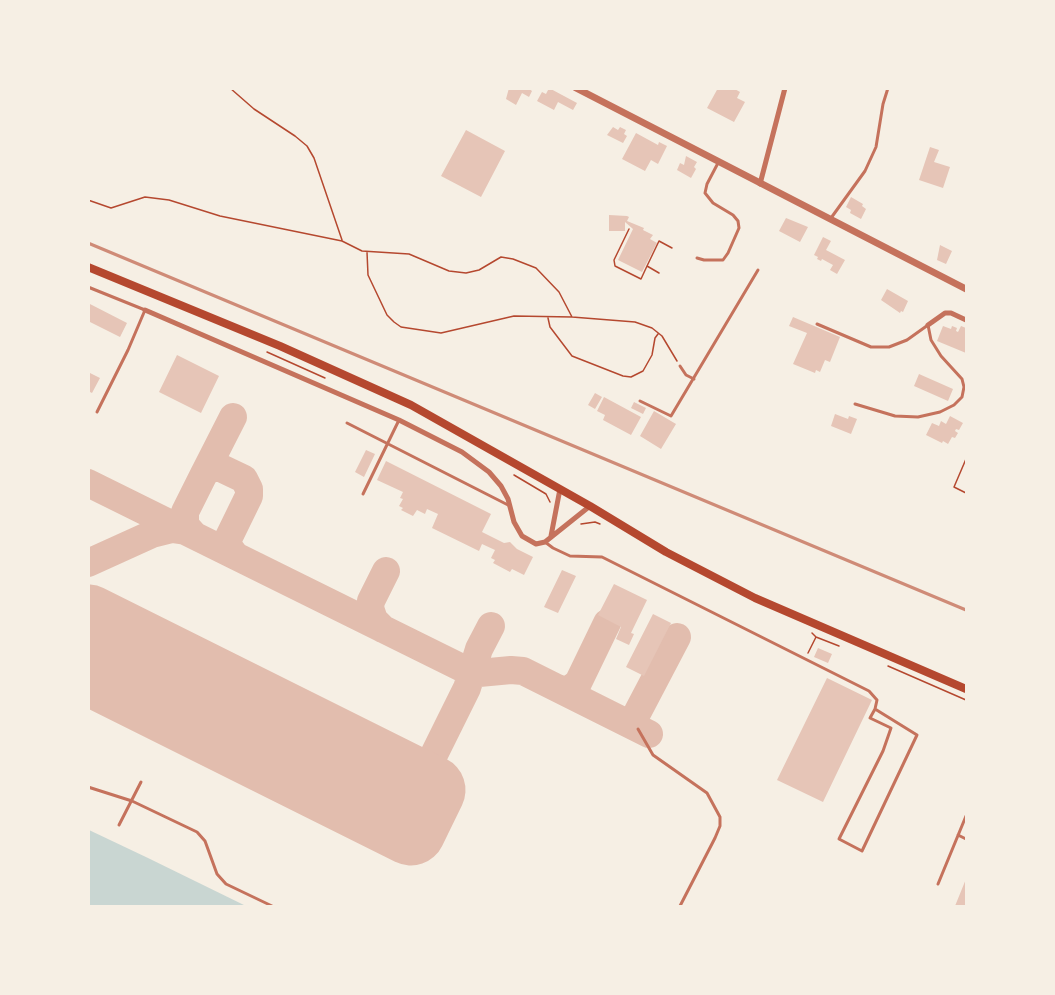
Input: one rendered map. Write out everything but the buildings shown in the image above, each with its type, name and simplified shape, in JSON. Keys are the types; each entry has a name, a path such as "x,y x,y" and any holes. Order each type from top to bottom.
{"main road":[{"path":"88,267 280,346 411,405 590,506 666,552 755,598 966,689"}],"street":[{"path":"576,88 966,289"},
{"path":"760,184 785,88"},
{"path":"145,310 399,420 477,461 501,486 514,522 522,536 536,544 545,542 590,506"},
{"path":"928,325 945,313 951,313 966,320"},
{"path":"551,536 560,489"}],"lane":[{"path":"830,220 865,171 876,147 888,88"},
{"path":"697,258 723,260 739,228 734,215 713,203 705,194 707,184 718,162"},
{"path":"639,401 671,416 758,270"},
{"path":"88,287 145,310 97,412"},
{"path":"817,324 871,347 889,347 907,340 928,325 931,340 941,356 962,379 964,387 963,397 954,405 940,412 918,417 895,416 855,404"},
{"path":"680,366 686,375 694,379"},
{"path":"363,494 399,420"},
{"path":"346,423 510,506"},
{"path":"545,542 552,548 570,556 602,557 869,691 877,700 870,718 891,728 883,751 839,839 862,850 917,735 875,709"},
{"path":"638,729 653,756 707,793 720,817 720,826 715,838 680,906"},
{"path":"119,825 141,782"},
{"path":"88,787 132,801 197,832 205,841 217,874 226,884 272,906"},
{"path":"938,884 966,816"},
{"path":"958,835 966,839"}],"path":[{"path":"230,88 254,110 307,146 314,158 342,241"},
{"path":"88,200 111,208 145,197 169,200 220,216 342,241 362,251 409,254 449,271 466,273 478,270 501,257 536,268 559,292 572,317"},
{"path":"629,229 614,260 615,266 641,279 659,241 672,248"},
{"path":"367,252 368,275 387,315 401,327 441,333 514,316 572,317 635,322 659,333 668,343 680,366"},
{"path":"646,266 659,273"},
{"path":"548,316 550,327 572,356 622,376 631,376 643,371 652,355 655,338 659,333"},
{"path":"966,459 954,486 966,493"},
{"path":"804,659 816,637 847,648"},
{"path":"889,667 966,700"}],"shaded area":[{"path":"89,830 148,858 246,906 89,906"}],"taxiway":[{"path":"205,472 233,417"},
{"path":"193,534 185,525 185,512 205,472 215,467 244,479 249,489 249,496 228,539 228,546 234,554"},
{"path":"88,483 460,667 479,673 523,671 649,734"},
{"path":"88,563 152,534 172,529 186,531"},
{"path":"383,629 374,620 370,608 371,601 386,571"},
{"path":"561,690 570,689 578,683 607,623"},
{"path":"409,805 467,688 479,649 491,626"},
{"path":"623,721 634,719 677,637"},
{"path":"88,643 92,646"}],"runway":[{"path":"88,619 431,790 411,831 88,670"}],"railway":[{"path":"88,243 966,610"}]}
